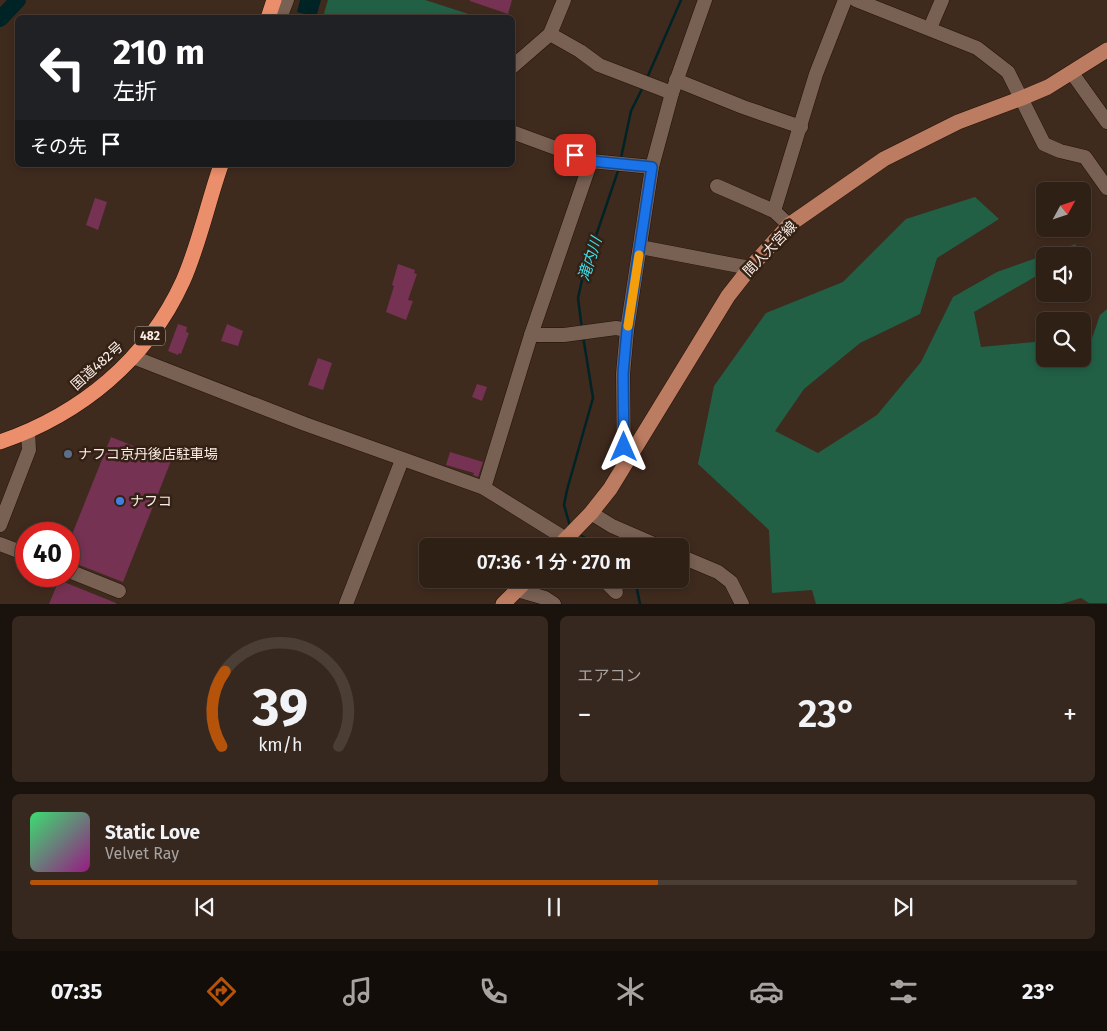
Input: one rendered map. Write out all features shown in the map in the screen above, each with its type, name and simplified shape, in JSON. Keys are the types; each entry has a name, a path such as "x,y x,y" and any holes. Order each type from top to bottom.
{"highway":[{"path":"269,15 274,0"},
{"name":"国道482号","path":"0,442 28,432 73,408 100,389 148,339 164,315 183,280 219,167"}],"main road":[{"name":"間人大宮線","path":"571,538 610,489 728,296 750,268 790,226 884,159 958,122 1048,87 1107,50"},
{"path":"503,604 517,590"}],"street":[{"path":"281,15 287,0"},
{"path":"515,64 550,34 564,0"},
{"path":"624,465 623,374 627,330 652,167 674,87 705,0"},
{"path":"774,211 816,74 845,0"},
{"path":"856,0 977,48 1008,72 1044,144 1060,151 1085,157 1107,188"},
{"path":"930,28 942,0"},
{"path":"550,34 580,50 600,65 743,107 801,127"},
{"path":"1072,73 1107,122"},
{"path":"515,133 591,161 652,167"},
{"path":"484,488 531,335 591,161"},
{"path":"717,186 774,211 790,226"},
{"path":"640,247 750,268"},
{"path":"531,335 564,334 616,328 627,330"},
{"path":"133,356 305,424 484,488 557,538"},
{"path":"0,525 29,450 28,432"},
{"path":"346,604 402,460"},
{"path":"591,514 640,538"},
{"path":"0,544 15,550"},
{"path":"689,560 718,572 731,582 742,604"},
{"path":"80,575 120,590"},
{"path":"612,588 616,592"},
{"path":"517,590 545,598 554,604"}],"green space":[{"path":"328,0 425,0 472,15 324,15"},
{"path":"975,197 999,219 937,258 920,314 860,343 804,389 775,431 818,453 877,415 921,362 953,297 997,272 1036,258 1036,276 974,312 981,347 1036,342 1036,367 1091,367 1091,341 1100,315 1107,309 1107,603 1089,603 1081,598 1061,604 816,604 812,590 772,593 769,530 698,464 714,386 766,313 843,282 906,219"}],"water":[{"path":"300,0 321,0 317,15 297,12"}],"building":[{"path":"470,0 512,0 508,14"},
{"path":"95,198 107,202 98,230 86,225"},
{"path":"398,264 415,270 414,273 417,274 408,300 413,301 406,320 386,312"},
{"path":"178,324 187,327 186,332 189,333 181,354 179,353 178,355 168,351"},
{"path":"227,324 243,331 238,346 221,341"},
{"path":"318,358 332,363 323,390 308,385"},
{"path":"477,384 487,387 482,401 472,397"},
{"name":"ナフコ","path":"111,437 171,461 123,582 80,565 80,522 77,522"},
{"path":"450,452 483,462 478,477 473,475 474,473 446,465"},
{"path":"56,587 76,587 116,603 116,604 49,604"}],"waterway":[{"path":"0,19 18,0"},
{"name":"滝内川","path":"647,78 681,0"},
{"name":"滝内川","path":"621,158 631,111 643,87"},
{"name":"滝内川","path":"582,329 578,298 584,271 619,168"},
{"name":"滝内川","path":"570,526 564,505 593,398 583,336"},
{"name":"滝内川","path":"637,588 640,604"}],"slow traffic":[{"path":"628,326 639,255"}],"place":[{"name":"ナフコ京丹後店駐車場","path":"68,454"},
{"name":"ナフコ","path":"120,501"}],"route":[{"path":"575,155 591,161 652,167 627,330 623,374 624,447"}]}
